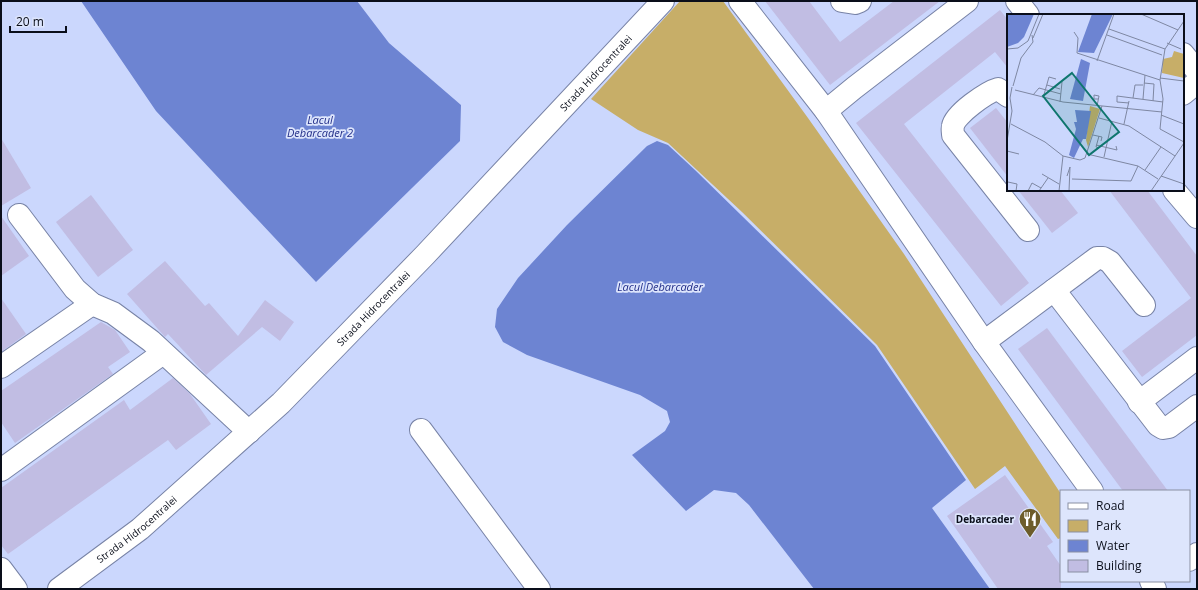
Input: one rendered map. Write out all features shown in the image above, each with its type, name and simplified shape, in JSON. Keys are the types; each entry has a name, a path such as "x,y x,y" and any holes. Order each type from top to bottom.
{"street":[{"path":"740,1 826,111 984,342 1091,490"},
{"path":"842,1 855,3 860,1"},
{"path":"826,111 967,1"},
{"path":"1016,1 1027,14"},
{"name":"Strada Hidrocentralei","path":"59,589 140,529 281,403 425,255 653,5"},
{"path":"1184,55 1197,71"},
{"path":"1184,93 1197,82"},
{"path":"1007,95 998,89 989,92 957,117 953,126 953,135 1028,230"},
{"path":"1175,191 1197,217"},
{"path":"19,215 75,290 92,304 113,313 163,353 249,432"},
{"path":"984,342 1097,258 1103,258 1110,262 1144,305"},
{"path":"1054,290 1158,425 1163,428 1168,427 1197,406"},
{"path":"1,367 92,304"},
{"path":"1,470 163,353"},
{"path":"1139,402 1197,358"},
{"path":"420,430 539,589"},
{"path":"1,569 16,589"}],"green space":[{"path":"680,1 723,1 904,254 1060,492 1060,538 1058,539 1005,466 975,489 877,345 742,212 668,143 638,130 591,99"}],"water":[{"name":"Lacul Debarcader 2","path":"81,1 357,1 389,43 461,105 460,141 316,282 156,111"},
{"name":"Lacul Debarcader","path":"657,141 668,145 695,170 875,346 966,480 932,508 990,589 814,589 749,505 736,493 714,490 686,511 632,455 665,431 670,422 667,411 640,395 527,355 503,342 495,327 497,309 518,278 567,225 647,146"}],"building":[{"path":"765,1 809,1 840,42 894,1 940,1 830,85"},
{"path":"1000,10 1007,19 1007,67 995,52 904,124 1029,283 1001,306 856,123"},
{"path":"996,108 1007,122 1007,176 970,128"},
{"path":"1,138 31,188 1,206"},
{"path":"1019,191 1061,191 1078,213 1052,233"},
{"path":"1110,191 1148,191 1197,256 1197,335 1142,377 1122,351 1191,298"},
{"path":"91,195 133,250 98,277 56,222"},
{"path":"1,216 29,256 1,276"},
{"path":"165,261 205,306 209,303 238,336 265,300 294,322 280,341 262,327 206,375 168,334 165,337 127,294"},
{"path":"1,298 26,334 1,352"},
{"path":"101,322 115,330 130,352 108,367 113,374 15,443 1,422 1,391"},
{"path":"1047,328 1167,490 1122,490 1018,349"},
{"path":"173,378 190,394 211,424 176,450 168,440 8,554 1,545 1,488 124,400 130,410"},
{"path":"1005,475 1053,542 1047,546 1060,565 1061,589 998,589 947,516"}],"place":[{"name":"Debarcader","path":"1030,538"}]}
